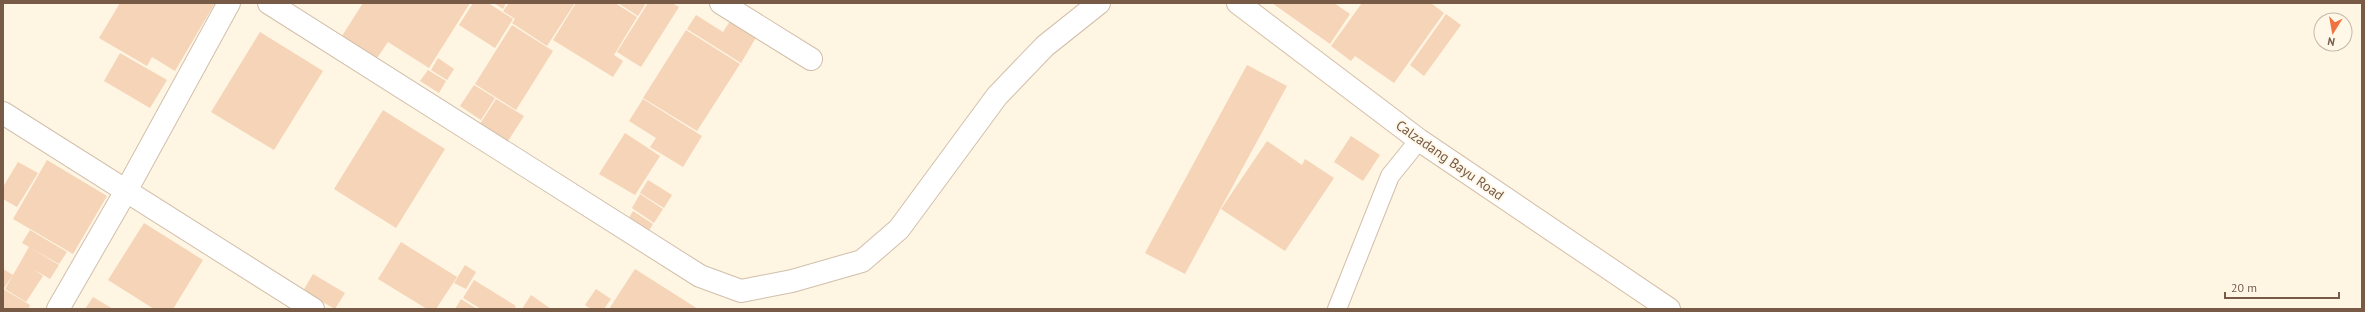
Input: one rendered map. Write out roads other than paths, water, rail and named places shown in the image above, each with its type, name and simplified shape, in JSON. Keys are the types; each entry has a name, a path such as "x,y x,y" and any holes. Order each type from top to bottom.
{"street":[{"path":"58,309 126,191 228,3"},
{"path":"270,3 700,276 741,290 792,281 862,261 899,229 998,96 1045,46 1099,3"},
{"path":"721,3 811,59"},
{"name":"Calzadang Bayu Road","path":"1238,3 1419,140 1669,309"},
{"path":"3,113 313,309"}],"lane":[{"path":"1338,309 1390,176 1419,140"}]}
